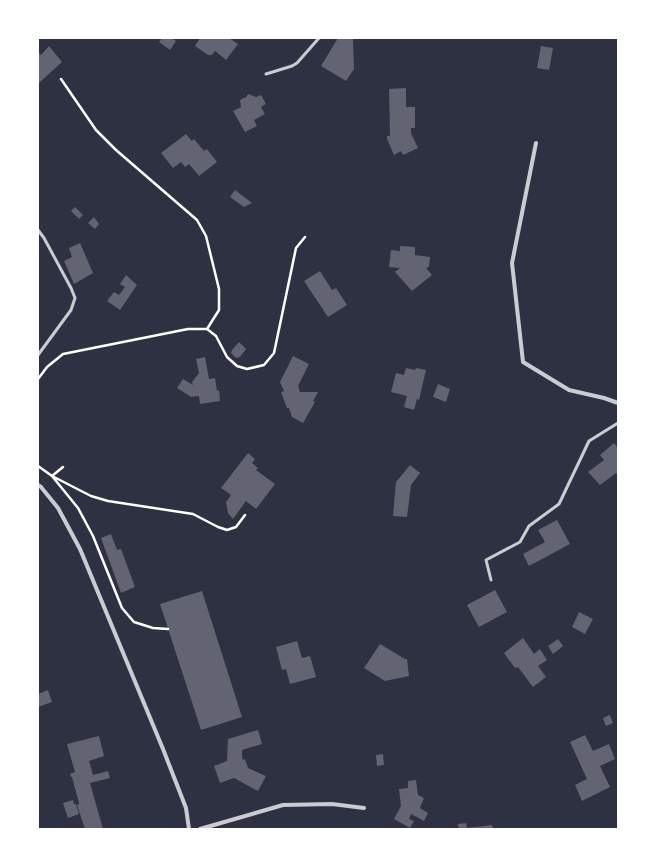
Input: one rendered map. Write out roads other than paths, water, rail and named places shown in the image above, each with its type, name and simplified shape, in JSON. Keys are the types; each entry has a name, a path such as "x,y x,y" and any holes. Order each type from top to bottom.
{"street":[{"path":"536,143 512,263 523,362 569,390 604,398 618,403"},
{"path":"38,485 58,508 80,549 186,808 188,829"},
{"path":"200,829 283,805 332,804 364,808"}],"lane":[{"path":"266,74 297,63 319,38"},
{"path":"38,230 44,238 75,298 71,310 38,355"},
{"path":"491,580 486,560 520,542 529,526 559,504 589,441 618,423"}]}
